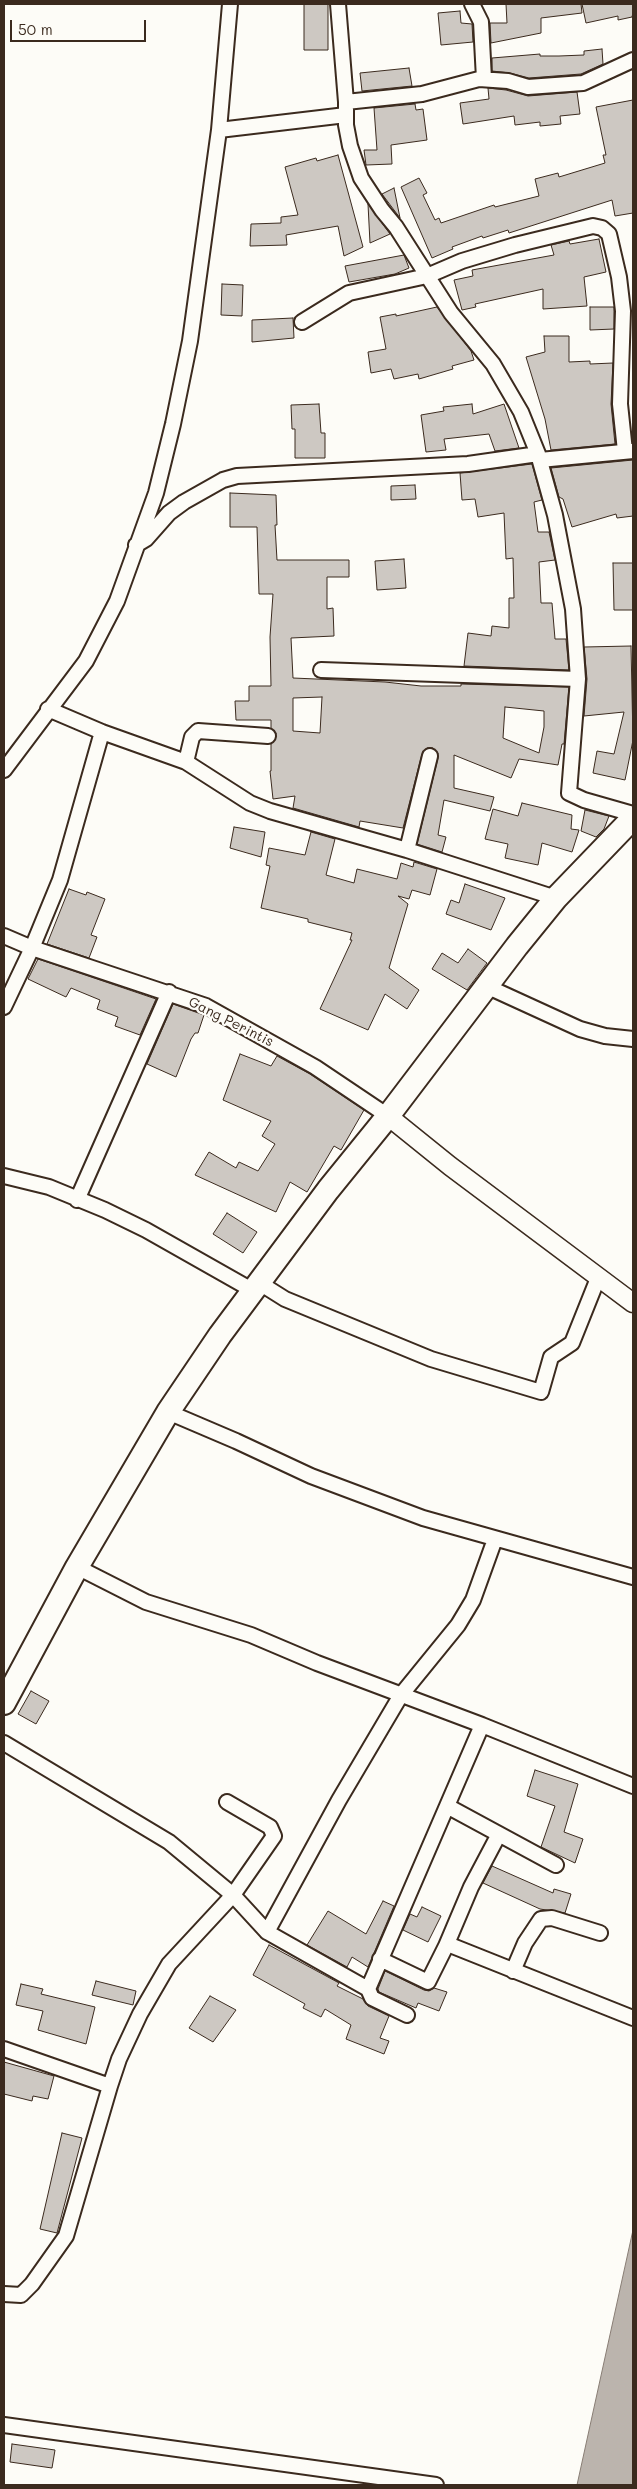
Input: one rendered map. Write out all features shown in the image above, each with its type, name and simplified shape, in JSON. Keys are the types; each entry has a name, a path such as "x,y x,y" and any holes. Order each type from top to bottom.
{"main road":[{"path":"4,1703 77,1567 168,1412 255,1286 556,898 633,818"}],"street":[{"path":"4,770 48,709 86,661 117,601 135,546 156,493 173,424 190,341 219,130 230,4"},
{"path":"338,4 350,146 361,178 451,313 493,364 521,412 539,457 555,516 573,610 578,679 569,793 584,800 633,814"},
{"path":"472,4 481,22 484,80"},
{"path":"219,130 346,109 484,80 508,81 528,87 583,83 633,60"},
{"path":"135,546 146,539 170,513 184,502 223,480 237,476 468,464 629,451 620,404 623,311 619,277 609,234 602,228 593,226 515,245 462,261 427,276 349,293 302,322"},
{"path":"321,670 578,679"},
{"path":"48,709 102,732 186,762 250,802 270,811 407,850 556,898"},
{"path":"186,762 192,737 198,731 268,736"},
{"path":"4,1007 32,948 60,880 102,732"},
{"path":"407,850 430,756"},
{"name":"Gang Perintis","path":"4,936 32,948 169,992 206,1006 315,1067 388,1116"},
{"path":"486,986 580,1029 605,1036 633,1039"},
{"path":"77,1200 169,992"},
{"path":"388,1116 450,1166 633,1304"},
{"path":"4,1176 49,1187 105,1210 255,1286 422,1355 541,1392 551,1358 572,1343 598,1278"},
{"path":"168,1412 311,1476 423,1518 633,1578"},
{"path":"267,1932 339,1800 400,1695 458,1625 473,1600 495,1538"},
{"path":"77,1567 146,1602 251,1635 317,1663 482,1725 633,1786"},
{"path":"368,1989 482,1725"},
{"path":"4,1743 169,1842 233,1895 267,1932 368,1989 372,1998 408,2015"},
{"path":"4,2294 21,2295 32,2284 66,2236 119,2059 140,2014 169,1964 233,1895 274,1836 274,1832 270,1827 227,1802"},
{"path":"447,1806 556,1865"},
{"path":"380,1959 428,1982 446,1946 470,1887 498,1834"},
{"path":"513,1971 529,1935 541,1919 552,1918 600,1933"},
{"path":"446,1946 454,1947 633,2018"},
{"path":"4,2049 110,2086"},
{"path":"4,2425 436,2485"}],"shaded area":[{"path":"633,2230 633,2485 577,2485"}],"building":[{"path":"304,4 328,4 328,50 304,50"},
{"path":"506,4 581,4 582,13 541,18 541,33 491,43 490,23 507,23"},
{"path":"582,4 633,4 633,13 632,17 618,20 618,16 586,23"},
{"path":"460,11 461,23 472,24 473,42 441,45 438,13"},
{"path":"602,49 603,64 581,74 529,78 492,71 492,58 540,54 540,56 584,55 584,51"},
{"path":"409,68 412,86 362,91 360,73"},
{"path":"488,88 506,90 528,96 577,92 580,114 560,116 561,124 540,126 540,122 515,125 514,116 463,124 460,103 489,99"},
{"path":"633,100 633,213 615,216 612,200 509,233 508,230 483,238 482,236 452,247 453,249 432,258 401,187 419,178 427,193 423,195 435,220 439,218 441,223 494,205 495,207 539,196 535,179 558,173 559,177 605,163 603,155 606,155 596,107"},
{"path":"415,104 416,110 423,109 427,140 391,145 392,164 366,165 364,150 377,150 374,108"},
{"path":"338,155 363,247 344,256 338,226 286,235 287,245 250,246 251,224 281,223 281,217 298,215 285,167 316,158 317,161"},
{"path":"394,188 400,218 382,194"},
{"path":"368,204 390,234 370,243"},
{"path":"599,239 606,272 584,277 587,306 543,309 543,289 475,304 476,307 462,310 454,280 473,276 472,270 554,255 551,245 569,241 570,244"},
{"path":"404,255 409,268 395,274 349,282 345,266"},
{"path":"222,284 243,285 242,316 221,315"},
{"path":"437,307 471,351 474,360 452,366 453,369 419,379 418,374 394,379 391,369 371,373 368,352 386,349 380,317 396,314 396,316"},
{"path":"590,307 614,307 614,329 590,330"},
{"path":"293,318 294,338 252,342 252,320"},
{"path":"544,336 569,336 569,362 590,361 590,364 613,363 611,404 615,444 551,450 545,419 526,357 545,352"},
{"path":"319,404 321,433 325,433 325,458 295,458 295,429 292,429 291,405"},
{"path":"472,404 473,414 504,404 519,448 495,451 489,434 444,439 446,450 426,452 421,415 444,411 443,407"},
{"path":"633,460 633,516 617,518 616,514 572,527 563,499 559,497 551,468"},
{"path":"532,464 542,500 534,502 538,532 549,532 555,560 539,562 541,603 552,603 555,639 566,639 569,670 464,666 468,633 491,636 492,626 509,628 509,598 514,598 513,558 506,559 504,513 478,517 475,499 462,500 460,473"},
{"path":"415,485 416,499 391,500 391,486"},
{"path":"230,493 276,495 277,560 349,560 349,577 327,577 327,609 333,608 334,636 291,638 293,678 385,682 421,686 461,686 461,684 569,687 564,744 562,744 558,765 519,759 511,778 454,755 454,788 494,797 490,811 444,800 438,835 446,837 442,852 417,844 438,758 438,753 433,748 427,748 422,754 403,828 360,821 359,827 293,808 295,796 273,799 270,771 271,744 275,740 276,733 271,728 271,720 236,720 235,701 249,701 249,686 271,686 270,637 273,594 259,594 257,527 230,527","holes":["322,697 320,733 293,731 293,698","505,707 544,711 544,727 539,753 503,738"]},
{"path":"404,559 406,588 377,590 375,561"},
{"path":"613,563 633,563 633,610 614,610"},
{"path":"631,646 633,740 625,780 593,773 597,751 614,754 624,712 584,716 587,679 584,647"},
{"path":"522,803 572,815 571,829 579,830 572,852 542,843 538,865 505,858 508,844 485,839 493,809 518,816"},
{"path":"585,810 609,816 604,829 596,837 581,831"},
{"path":"234,827 265,832 261,857 230,848"},
{"path":"311,832 335,839 326,875 354,883 357,869 397,879 401,863 413,867 414,862 437,869 430,895 412,890 409,899 398,896 408,904 389,968 419,990 407,1009 385,994 368,1030 320,1009 352,940 350,940 352,933 308,922 308,919 261,908 270,866 266,865 269,848 305,855"},
{"path":"465,884 505,898 491,930 446,914 451,900 459,903"},
{"path":"69,889 86,895 87,892 105,899 91,935 97,937 89,958 47,944"},
{"path":"468,949 487,963 467,990 432,969 442,953 458,963"},
{"path":"38,959 156,999 140,1035 115,1026 118,1017 97,1009 100,1000 71,988 66,997 28,979"},
{"path":"173,1004 204,1015 198,1033 195,1033 191,1039 176,1077 147,1064"},
{"path":"240,1054 271,1066 277,1056 310,1074 364,1110 341,1150 334,1146 307,1192 290,1182 276,1212 195,1175 209,1152 236,1168 239,1162 258,1171 275,1144 262,1136 271,1121 223,1100"},
{"path":"227,1213 257,1232 243,1253 213,1234"},
{"path":"31,1691 49,1701 36,1724 18,1714"},
{"path":"535,1770 578,1784 564,1832 583,1839 575,1863 541,1847 555,1806 527,1796"},
{"path":"492,1866 553,1893 554,1889 571,1894 565,1913 540,1909 483,1883"},
{"path":"383,1901 394,1906 368,1967 352,1957 347,1967 307,1945 328,1911 366,1934"},
{"path":"422,1907 441,1916 428,1942 403,1930 410,1914 417,1917"},
{"path":"269,1945 339,1983 337,1986 363,1999 368,2006 389,2016 380,2038 389,2041 384,2054 346,2039 351,2025 325,2009 321,2017 303,2008 305,2004 253,1975"},
{"path":"385,1971 424,1990 429,1991 434,1988 447,1992 439,2011 418,2003 416,2008 379,1992 378,1989"},
{"path":"96,1981 136,1991 133,2005 92,1995"},
{"path":"21,1984 43,1989 41,1994 95,2007 86,2044 38,2030 43,2011 16,2005"},
{"path":"210,1996 236,2010 213,2042 189,2028"},
{"path":"4,2062 54,2076 48,2099 33,2096 32,2101 4,2094"},
{"path":"62,2133 82,2138 57,2233 40,2229"},
{"path":"12,2444 55,2450 52,2468 10,2462"}]}
